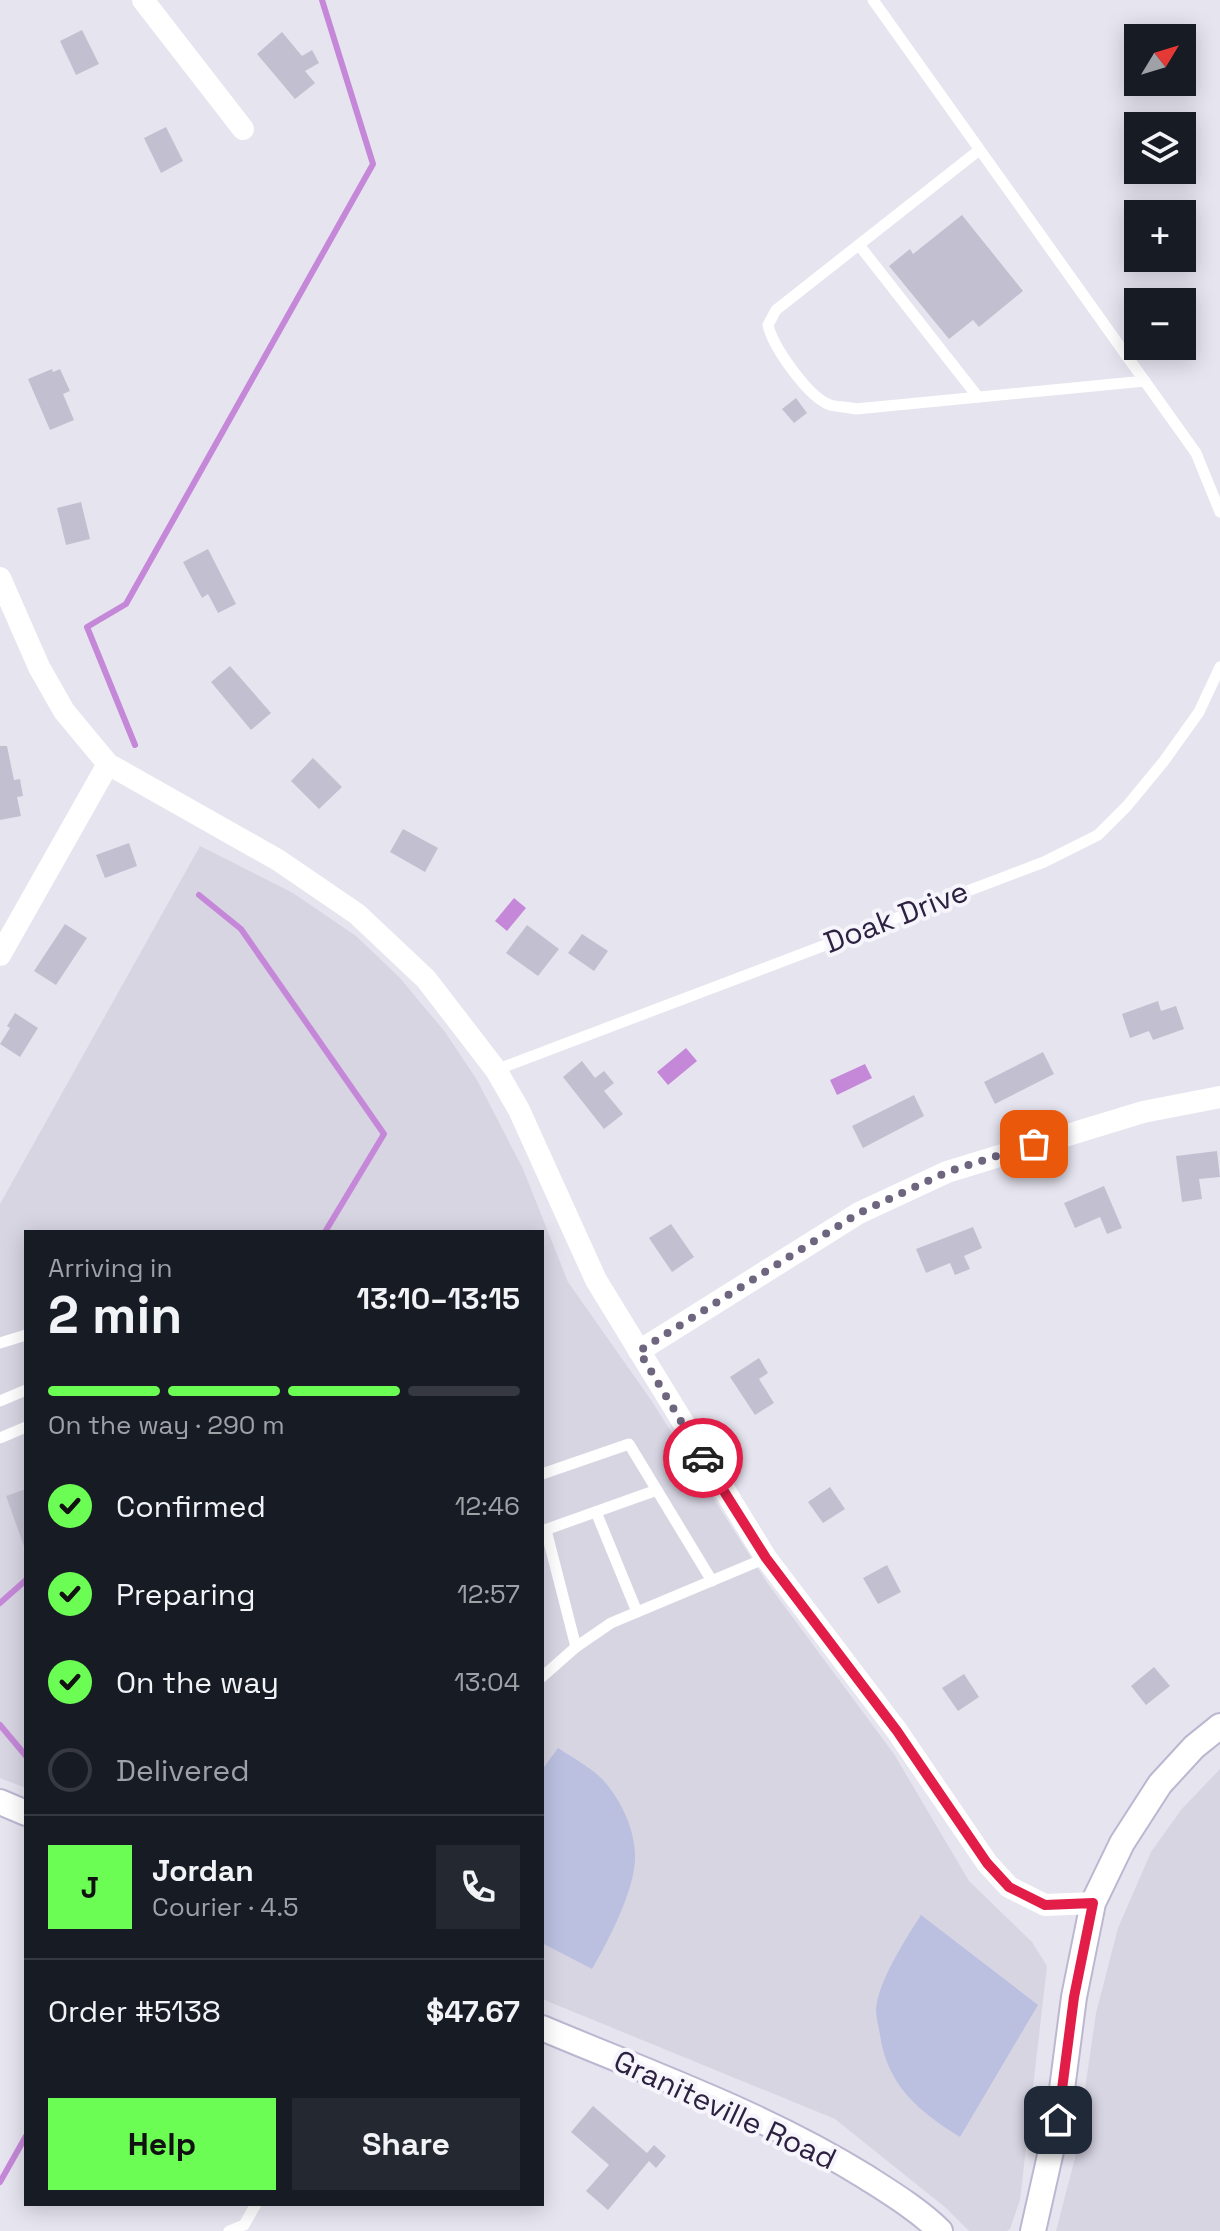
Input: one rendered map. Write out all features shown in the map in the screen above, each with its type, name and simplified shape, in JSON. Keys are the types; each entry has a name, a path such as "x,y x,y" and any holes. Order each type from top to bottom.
{"street":[{"path":"143,0 243,129"},
{"path":"0,578 39,667 64,711 108,764 278,860 357,914 426,979 496,1070 519,1110 596,1280 766,1558 897,1731 987,1863 1009,1887 1045,1905 1093,1903"},
{"path":"0,955 108,764"},
{"path":"639,1351 859,1213 947,1172 1143,1112 1220,1097"},
{"path":"1033,2231 1058,2120 1074,1997 1093,1903 1122,1843 1160,1784 1194,1747 1220,1726"},
{"path":"0,1802 24,1812"},
{"name":"Graniteville Road","path":"544,2029 818,2147 885,2189 940,2231"}],"lane":[{"path":"873,0 1196,453 1220,512"},
{"path":"978,151 776,310 768,325 771,339 811,392 829,405 856,409 1145,381"},
{"path":"859,245 978,397"},
{"name":"Doak Drive","path":"496,1070 1044,862 1098,835 1164,761 1199,712 1220,667"},
{"path":"0,1343 24,1336"},
{"path":"0,1401 24,1391"},
{"path":"0,1438 24,1428"},
{"path":"544,1473 629,1444 712,1581"},
{"path":"576,1647 544,1530 657,1490"},
{"path":"596,1512 637,1612"},
{"path":"544,1675 576,1647 611,1623 766,1558"},
{"path":"229,2231 244,2225 255,2206"}],"shaded area":[{"path":"200,846 293,893 356,936 399,977 445,1032 477,1080 523,1169 568,1282 651,1400 768,1584 894,1754 969,1881 1032,1942 1047,1966 1020,2200 1010,2229 969,2231 946,2208 835,2119 544,2000 544,1230 24,1230 24,1787 0,1778 0,1204"},
{"path":"514,898 526,908 507,931 495,921"},
{"path":"686,1048 697,1061 668,1085 657,1072"},
{"path":"865,1064 872,1078 837,1095 830,1080"},
{"path":"558,1748 594,1772 621,1806 632,1834 635,1854 631,1882 613,1929 592,1969 544,1944 544,1767"},
{"path":"1220,1769 1220,2231 1056,2231 1075,2158 1096,2013 1118,1928 1151,1852 1181,1810"},
{"path":"921,1915 1038,2005 960,2137 931,2118 898,2083 884,2053 877,2019 878,1999 887,1974"}],"building":[{"path":"82,30 99,64 76,75 60,41"},
{"path":"282,32 302,56 312,50 319,63 305,71 315,83 295,99 257,54"},
{"path":"166,127 183,161 161,173 144,138"},
{"path":"962,215 1023,291 979,327 973,320 949,339 889,266 910,249 913,254"},
{"path":"52,369 53,372 60,369 70,391 63,394 74,420 50,430 28,379"},
{"path":"796,398 807,413 794,423 782,409"},
{"path":"81,502 90,539 66,545 57,508"},
{"path":"208,549 236,604 218,613 208,594 202,598 183,562"},
{"path":"230,666 271,713 251,730 211,682"},
{"path":"0,746 7,746 14,780 20,779 23,796 17,797 21,816 0,820"},
{"path":"313,758 342,787 319,809 291,781"},
{"path":"403,829 438,848 425,872 390,852"},
{"path":"129,843 137,866 105,878 96,855"},
{"path":"65,924 87,938 56,985 34,971"},
{"path":"527,925 559,949 538,976 506,953"},
{"path":"582,934 608,951 594,971 568,953"},
{"path":"1158,1001 1161,1011 1176,1006 1184,1029 1153,1040 1149,1031 1130,1038 1122,1014"},
{"path":"15,1013 38,1028 20,1057 0,1044"},
{"path":"1043,1052 1054,1074 995,1104 984,1082"},
{"path":"582,1061 595,1078 604,1071 614,1083 604,1091 623,1114 604,1129 563,1077"},
{"path":"914,1095 924,1116 863,1148 852,1126"},
{"path":"1217,1151 1220,1177 1199,1179 1202,1199 1182,1202 1176,1156"},
{"path":"1104,1186 1122,1228 1107,1234 1100,1217 1075,1228 1064,1203"},
{"path":"671,1224 694,1257 672,1272 649,1238"},
{"path":"973,1227 982,1248 964,1256 970,1269 955,1275 950,1263 926,1273 916,1249"},
{"path":"759,1358 768,1373 759,1379 774,1403 755,1415 730,1377"},
{"path":"830,1487 845,1509 823,1523 808,1502"},
{"path":"24,1490 24,1546 6,1496"},
{"path":"887,1565 901,1592 878,1604 863,1578"},
{"path":"1154,1667 1170,1686 1146,1705 1131,1686"},
{"path":"964,1674 979,1697 958,1711 942,1688"},
{"path":"593,2106 647,2153 654,2145 666,2156 656,2168 649,2161 608,2210 586,2191 609,2165 571,2132"}],"waterway":[{"path":"135,745 87,627 126,604 373,164 322,0"},
{"path":"199,895 241,929 384,1134 326,1230"},
{"path":"0,1603 24,1582"},
{"path":"0,1725 24,1754"},
{"path":"0,2182 24,2140"}],"way so far":[{"path":"703,1458 639,1351 859,1213 947,1172 1034,1144"}],"route":[{"path":"703,1458 766,1558 897,1731 987,1863 1009,1887 1045,1905 1093,1903 1074,1997 1058,2120"}]}
